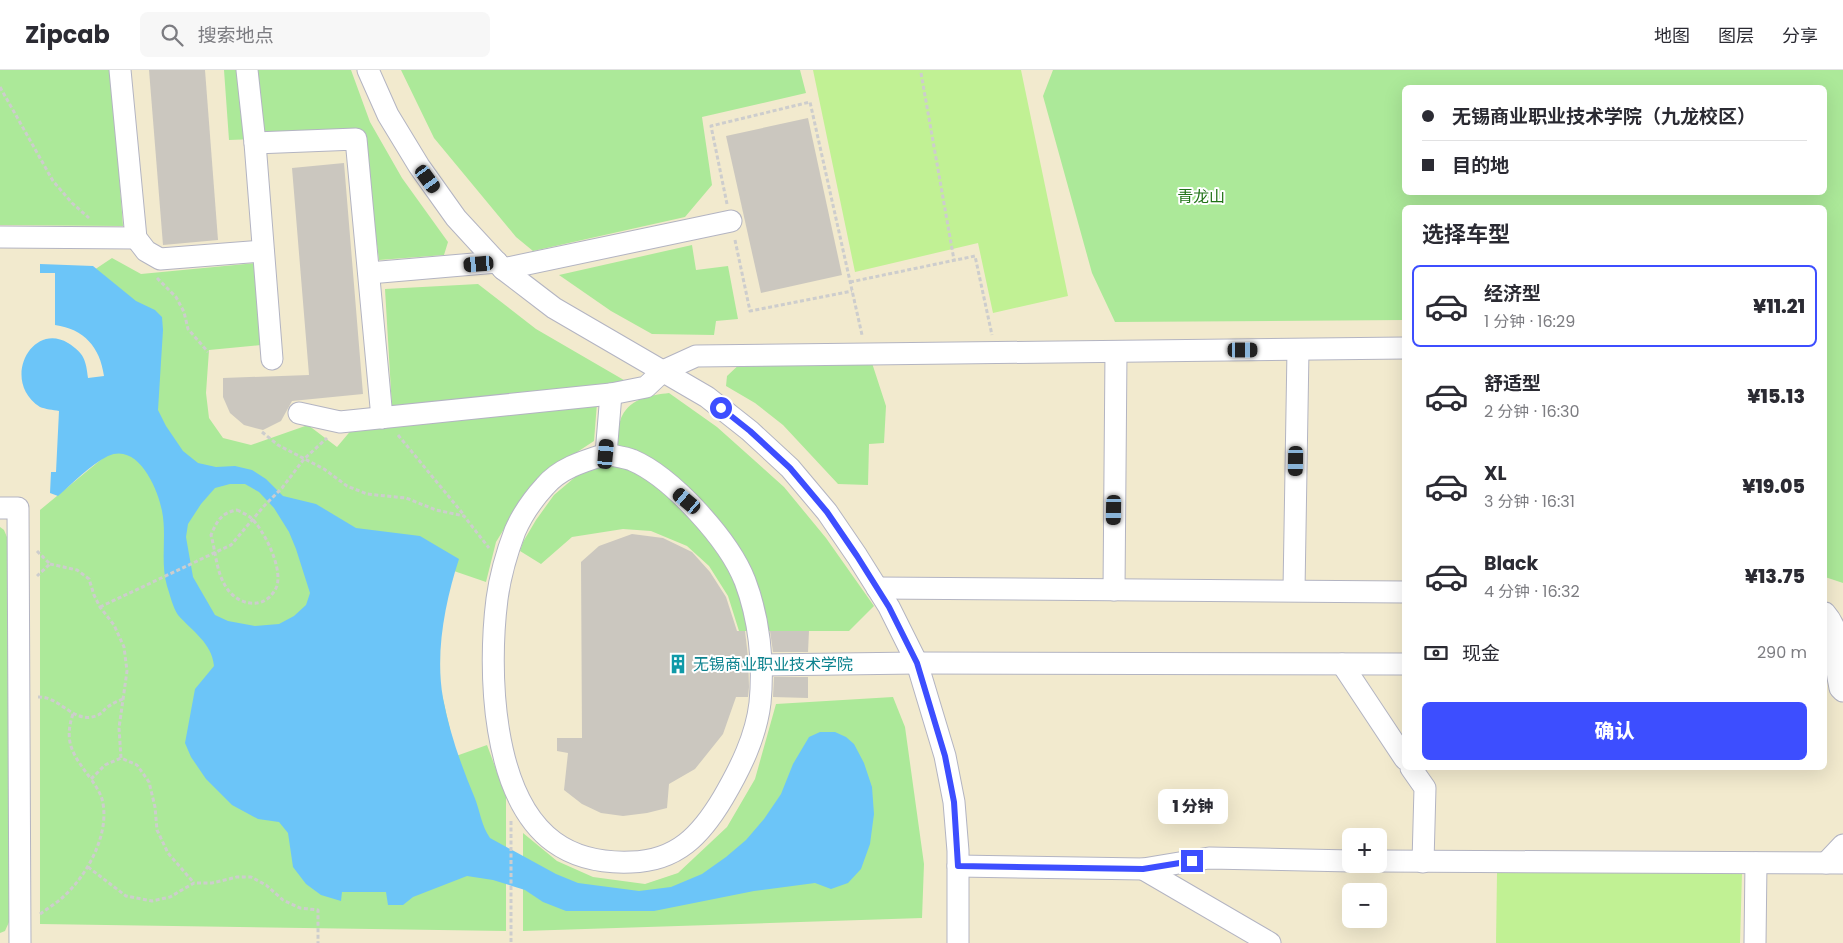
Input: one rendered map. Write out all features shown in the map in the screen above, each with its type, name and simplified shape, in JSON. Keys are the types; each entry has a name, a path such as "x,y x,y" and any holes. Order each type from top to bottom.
{"street":[{"path":"120,70 141,244"},
{"path":"247,70 255,143 272,359"},
{"path":"368,70 388,115 418,166 456,218 500,266 554,308 707,397 750,431 790,468 827,512 889,607 917,663 945,756 954,802 958,866 958,943"},
{"path":"255,143 356,139 382,418"},
{"path":"369,274 500,266 730,220"},
{"path":"0,237 112,238 141,244 160,259 263,251"},
{"path":"299,414 340,422 611,394 646,387 663,371 696,356 1402,348"},
{"path":"1294,590 1298,350"},
{"path":"1114,590 1116,352"},
{"path":"606,454 611,394"},
{"path":"606,454 632,460 657,476 699,512 724,544 744,578 755,615 762,665 760,704 749,746 736,775 700,832 678,850 658,859 610,862 581,856 554,843 535,824 517,794 500,744 494,688 494,642 498,597 504,569 516,530 529,506 547,484 572,465 606,454"},
{"path":"9,508 19,697 20,935"},
{"path":"877,588 1402,592"},
{"path":"1827,616 1838,638 1831,670 1843,691"},
{"path":"762,665 917,663 1402,664"},
{"path":"1342,664 1402,754"},
{"path":"1412,770 1424,788 1423,862"},
{"path":"1387,861 1834,863 1843,845"},
{"path":"958,866 1143,869 1208,858 1342,861"},
{"path":"1755,943 1756,863"},
{"path":"1143,869 1270,943"}],"path":[{"path":"921,73 954,260"},
{"path":"0,87 52,181 72,203 112,238"},
{"path":"852,291 750,311 711,126 810,102 867,354"},
{"path":"141,244 145,268 176,297 184,312 188,329 208,352"},
{"path":"850,282 975,256 996,352"},
{"path":"382,418 388,422 464,516 504,569"},
{"path":"100,607 231,545 282,488 304,459 329,436 340,422"},
{"path":"262,432 278,445 324,469 347,486 367,494 406,498 436,510 464,516"},
{"path":"237,510 251,518 263,534 274,555 278,572 276,589 265,602 251,604 233,597 218,571 216,552 211,536 217,521 226,512 237,510"},
{"path":"50,564 77,570 89,579 100,607 114,625 124,648 127,671 119,728 121,758"},
{"path":"19,697 46,697 73,714 87,718 99,715 110,705 124,698"},
{"path":"20,935 62,898 88,866 100,841 104,820 102,798 91,778 77,760 69,743 69,726 73,714"},
{"path":"91,778 105,765 121,758 137,765 149,782 155,807 157,830 168,853 194,883"},
{"path":"510,830 511,943"},
{"path":"88,866 126,896 152,901 170,897 194,883 212,883 251,877 266,885 283,900 291,904 300,908 318,910 318,943"}],"shaded area":[{"path":"0,70 1075,70 1402,302 1402,770 1827,770 1827,565 1843,565 1843,943 0,943"}],"green space":[{"path":"0,70 111,70 123,226 0,225"},
{"path":"224,70 351,70 370,122 402,178 448,242 444,255 379,260 363,135 229,140"},
{"path":"401,70 800,70 806,93 702,117 712,185 685,217 533,251 516,237 434,138"},
{"path":"813,70 1021,70 1068,296 993,313 978,243 855,272"},
{"name":"青龙山","path":"1053,70 1843,70 1843,583 1827,578 1827,205 1402,205 1402,320 1115,322 1092,273 1043,96"},
{"path":"692,245 696,270 728,266 738,319 716,321 714,335 652,334 611,311 559,275"},
{"path":"112,258 141,274 256,263 261,345 209,350 206,393 209,418 223,438 251,445 308,425 337,447 353,428 597,403 594,441 565,460 515,511 496,542 486,582 451,570 434,660 456,756 487,745 506,796 506,931 40,924 40,510 155,415 94,270"},
{"path":"478,284 536,329 629,383 392,408 385,289"},
{"path":"743,361 872,363 886,406 884,443 869,444 868,485 838,484 783,425 755,403 726,386 727,376"},
{"path":"669,393 717,427 784,487 826,538 874,606 849,631 739,631 728,596 709,566 687,546 651,531 623,529 572,537 541,564 520,551 536,520 554,495 587,467 614,466 619,425 626,410 642,398"},
{"path":"0,527 4,530 9,542 9,922 5,931 0,933"},
{"path":"893,697 905,727 924,864 922,918 523,931 523,833 557,861 593,877 645,884 678,873 727,827 755,779 776,704"},
{"path":"1497,873 1742,873 1740,943 1496,943"}],"water":[{"path":"40,264 93,266 136,301 155,310 162,317 163,330 158,410 183,451 198,463 216,467 235,466 252,470 266,479 283,496 316,504 356,528 420,536 459,559 449,593 443,628 440,663 441,681 443,698 456,748 490,838 556,874 578,883 639,891 671,887 702,874 746,840 764,819 781,794 793,764 809,737 820,732 835,732 846,737 854,744 864,763 872,787 874,814 870,844 861,869 848,883 831,889 815,883 754,891 654,911 566,911 543,902 525,890 493,880 467,876 413,897 403,905 388,905 386,892 342,892 341,901 321,895 306,884 293,867 288,833 279,822 258,819 232,805 206,779 191,757 185,743 195,689 214,666 205,644 178,615 173,605 165,577 162,511 156,491 145,470 137,461 119,453 108,456 88,469 58,496 50,493 51,472 56,472 59,411 40,407 28,396 22,383 22,370 26,357 33,347 43,340 55,338 68,343 78,350 85,362 88,378 104,376 99,356 89,341 74,331 55,325 55,273 40,273","holes":["230,484 245,484 259,492 274,508 289,532 310,593 306,605 294,616 279,624 255,626 228,621 215,615 193,577 186,537 188,524 201,504 215,488"]}],"building":[{"path":"149,70 205,70 218,240 163,245"},
{"path":"808,118 842,275 761,293 726,136"},
{"path":"344,163 363,394 292,401 281,421 263,430 244,425 230,413 223,397 223,378 309,375 292,168"},
{"name":"无锡商业职业技术学院","path":"632,534 663,538 692,552 710,572 726,597 737,631 745,631 749,687 748,697 736,697 723,734 695,769 669,784 667,808 623,816 601,813 582,804 564,790 568,753 557,751 557,738 582,738 581,562 599,546"},
{"path":"770,631 809,631 808,652 773,652"},
{"path":"774,677 808,677 808,698 773,697"}],"place":[{"name":"无锡商业职业技术学院","path":"678,664"}],"route":[{"path":"721,408 750,431 790,468 827,512 889,607 917,663 945,756 954,802 958,866 1143,869 1192,861"}]}
